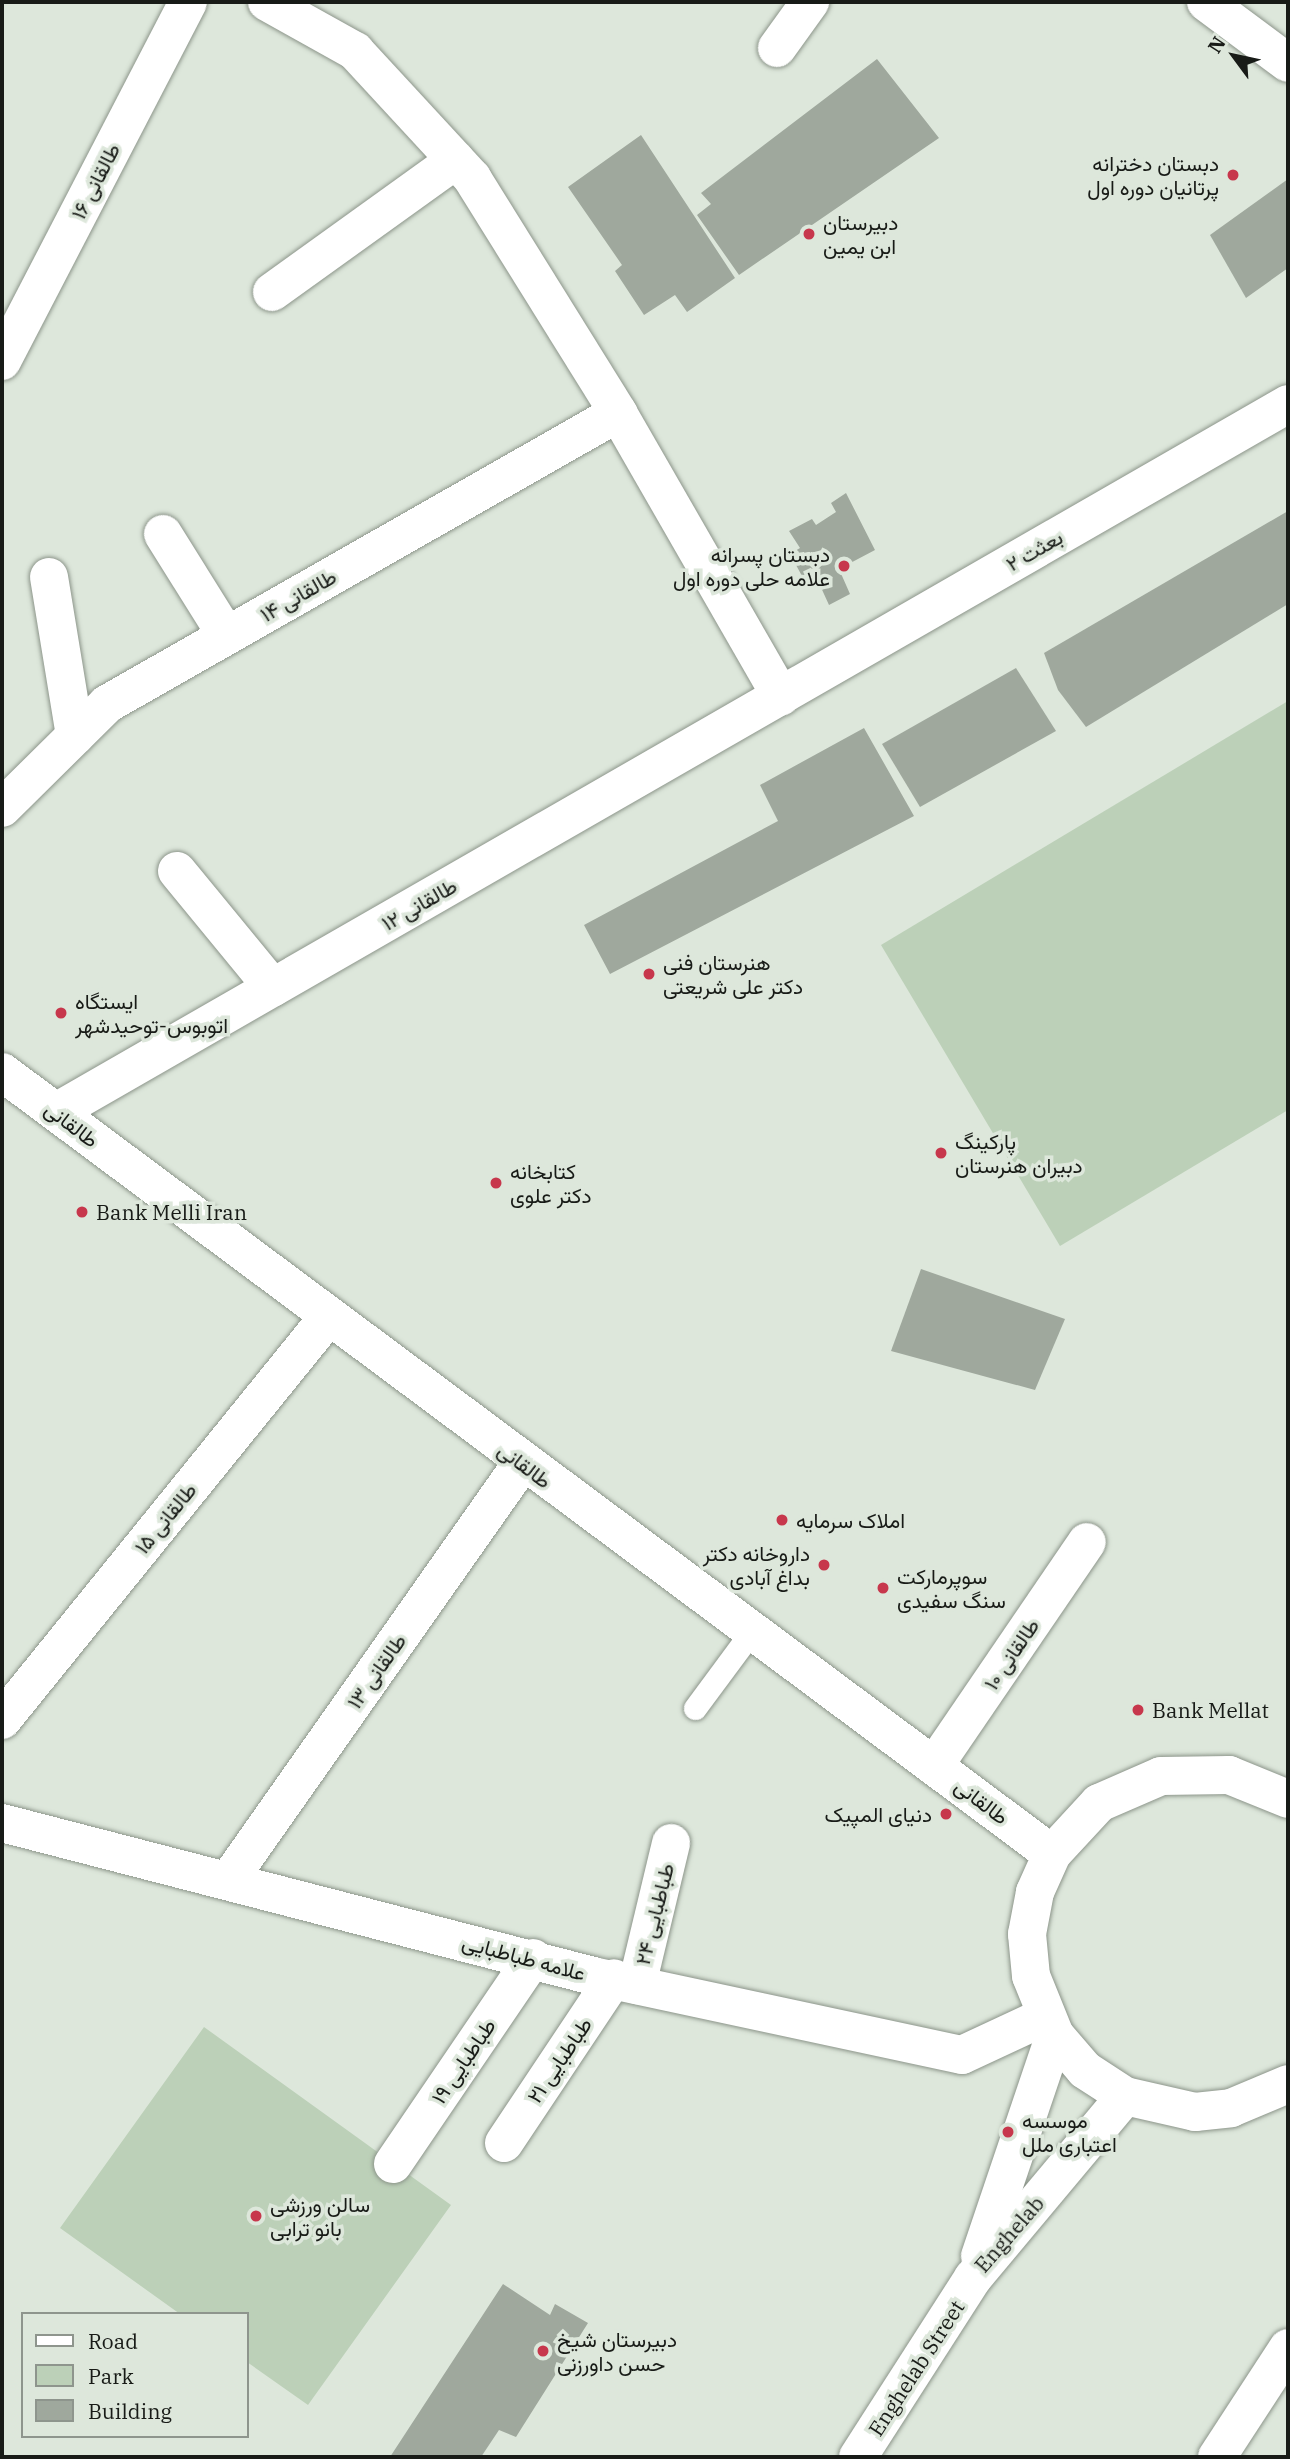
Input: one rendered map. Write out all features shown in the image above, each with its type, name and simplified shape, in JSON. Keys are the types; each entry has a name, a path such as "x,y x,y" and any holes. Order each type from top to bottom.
{"street":[{"name":"طالقانی ۱۶","path":"2,361 188,2"},
{"path":"267,2 355,51 456,160 618,413 781,696"},
{"path":"777,48 810,2"},
{"path":"1206,2 1288,63"},
{"path":"272,292 456,160"},
{"name":"بعثت ۲","path":"781,696 1288,404"},
{"name":"طالقانی ۱۴","path":"2,808 107,704 618,413"},
{"path":"163,534 226,635"},
{"path":"49,578 75,736"},
{"name":"طالقانی ۱۲","path":"56,1112 781,696"},
{"path":"177,871 273,988"},
{"name":"طالقانی","path":"2,1072 329,1315 522,1463 1052,1854"},
{"name":"طالقانی ۱۵","path":"2,1720 329,1315"},
{"name":"طالقانی ۱۳","path":"230,1878 522,1463"},
{"name":"طالقانی ۱۰","path":"934,1766 1087,1542"},
{"path":"1288,1800 1229,1775 1161,1776 1099,1804 1052,1854 1035,1892 1027,1934 1031,1976 1050,2026 1085,2070 1125,2096 1195,2112 1231,2108 1288,2084"},
{"name":"علامه طباطبایی","path":"2,1823 230,1878 625,1982 962,2055 1050,2026"},
{"name":"طباطبایی ۲۴","path":"625,1982 671,1843"},
{"name":"طباطبایی ۱۹","path":"393,2164 533,1958"},
{"name":"طباطبایی ۲۱","path":"504,2143 625,1982"},
{"name":"Enghelab","path":"973,2278 1050,2026"},
{"name":"Enghelab","path":"973,2278 1125,2096"},
{"name":"Enghelab Street","path":"858,2457 973,2278"},
{"path":"1217,2457 1288,2348"}],"lane":[{"path":"695,1709 752,1631"}],"green space":[{"path":"1288,701 1288,1110 1060,1246 881,945"},
{"name":"سالن ورزشی بانو ترابی","path":"204,2027 451,2205 308,2405 248,2363 248,2312 177,2312 60,2228"}],"building":[{"path":"877,59 939,138 739,275 697,215 711,204 701,193"},
{"path":"641,135 735,278 687,312 675,295 644,315 615,271 622,265 568,187"},
{"path":"1288,179 1288,268 1246,298 1210,235"},
{"path":"846,493 875,550 839,569 850,594 829,605 813,570 802,576 790,554 800,548 789,531 812,519 816,525 836,512 831,503"},
{"path":"1288,511 1288,604 1086,727 1058,690 1044,653"},
{"path":"1016,668 1056,731 920,807 882,744"},
{"path":"864,728 914,816 610,974 584,925 778,821 760,785"},
{"path":"921,1269 1065,1319 1035,1390 891,1351"},
{"path":"503,2284 550,2315 555,2304 588,2323 516,2437 499,2430 481,2457 390,2457"}],"place":[{"name":"دبستان دخترانه پرتانیان دوره اول","path":"1233,175"},
{"name":"دبیرستان ابن یمین","path":"809,234"},
{"name":"دبستان پسرانه علامه حلی دوره اول","path":"844,566"},
{"name":"هنرستان فنی دکتر علی شریعتی","path":"649,974"},
{"name":"ایستگاه اتوبوس-توحیدشهر","path":"61,1013"},
{"name":"پارکینگ دبیران هنرستان","path":"941,1153"},
{"name":"کتابخانه دکتر علوی","path":"496,1183"},
{"name":"Bank Melli Iran","path":"82,1212"},
{"name":"املاک سرمایه","path":"782,1520"},
{"name":"داروخانه دکتر بداغ آبادی","path":"824,1565"},
{"name":"سوپرمارکت سنگ سفیدی","path":"883,1588"},
{"name":"Bank Mellat","path":"1138,1710"},
{"name":"دنیای المپیک","path":"946,1814"},
{"name":"موسسه اعتباری ملل","path":"1008,2132"},
{"name":"سالن ورزشی بانو ترابی","path":"256,2216"},
{"name":"دبیرستان شیخ حسن داورزنی","path":"543,2351"}]}
